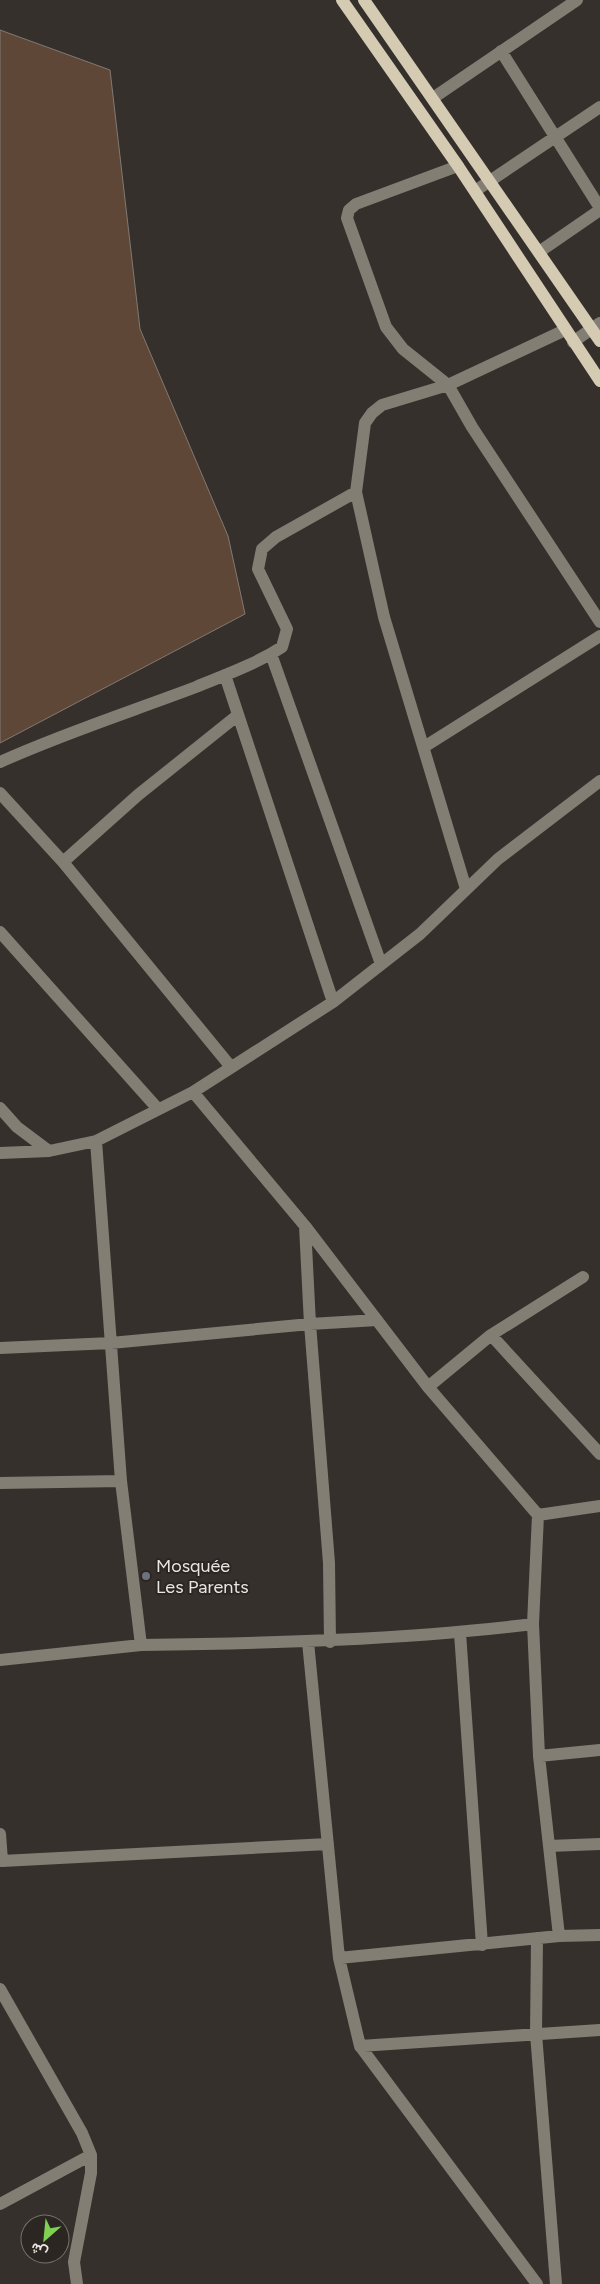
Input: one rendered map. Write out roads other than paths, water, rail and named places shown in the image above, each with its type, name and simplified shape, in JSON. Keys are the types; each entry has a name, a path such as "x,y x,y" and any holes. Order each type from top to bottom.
{"main road":[{"path":"342,0 475,191 600,381"},
{"path":"364,0 539,252 596,326 600,341"}],"street":[{"path":"433,98 576,0"},
{"path":"501,51 600,209 539,252"},
{"path":"475,191 600,107"},
{"path":"458,166 356,204 349,210 347,218 386,327 403,349 448,385 472,427 600,622"},
{"path":"573,342 596,326"},
{"path":"466,888 384,617 356,492 365,423 372,413 382,405 448,385 565,330"},
{"path":"0,762 55,737 110,720 225,675 282,647 288,629 258,569 262,549 276,537 356,492"},
{"path":"424,747 600,636"},
{"path":"271,654 382,964"},
{"path":"225,675 333,1002"},
{"path":"63,862 138,795 238,715"},
{"path":"0,1152 49,1151 96,1141 193,1092 333,1002 420,934 498,859 600,780"},
{"path":"0,793 63,862 231,1067"},
{"path":"0,932 158,1110"},
{"path":"193,1092 305,1226 428,1387 538,1515 533,1624 539,1756 558,1936"},
{"path":"0,1108 17,1127 49,1151"},
{"path":"0,1122 17,1127"},
{"path":"96,1141 121,1481 141,1645"},
{"path":"305,1226 310,1324 330,1563 330,1642"},
{"path":"428,1387 491,1335 583,1277"},
{"path":"0,1348 111,1343 310,1324 376,1320"},
{"path":"491,1335 600,1454"},
{"path":"0,1483 121,1481"},
{"path":"538,1515 600,1506"},
{"path":"0,1660 141,1645 330,1642 460,1633 533,1624"},
{"path":"460,1633 482,1945"},
{"path":"308,1642 339,1958 346,1997 360,2046 537,2284"},
{"path":"539,1756 600,1750"},
{"path":"0,1834 1,1861 328,1844"},
{"path":"548,1846 600,1844"},
{"path":"339,1958 558,1936 600,1935"},
{"path":"537,1938 536,2034 556,2284"},
{"path":"0,1989 82,2132 91,2155 91,2173 74,2262 77,2284"},
{"path":"360,2046 600,2030"},
{"path":"0,2204 91,2155"}],"place":[{"name":"Mosquée Les Parents","path":"146,1576"}]}
